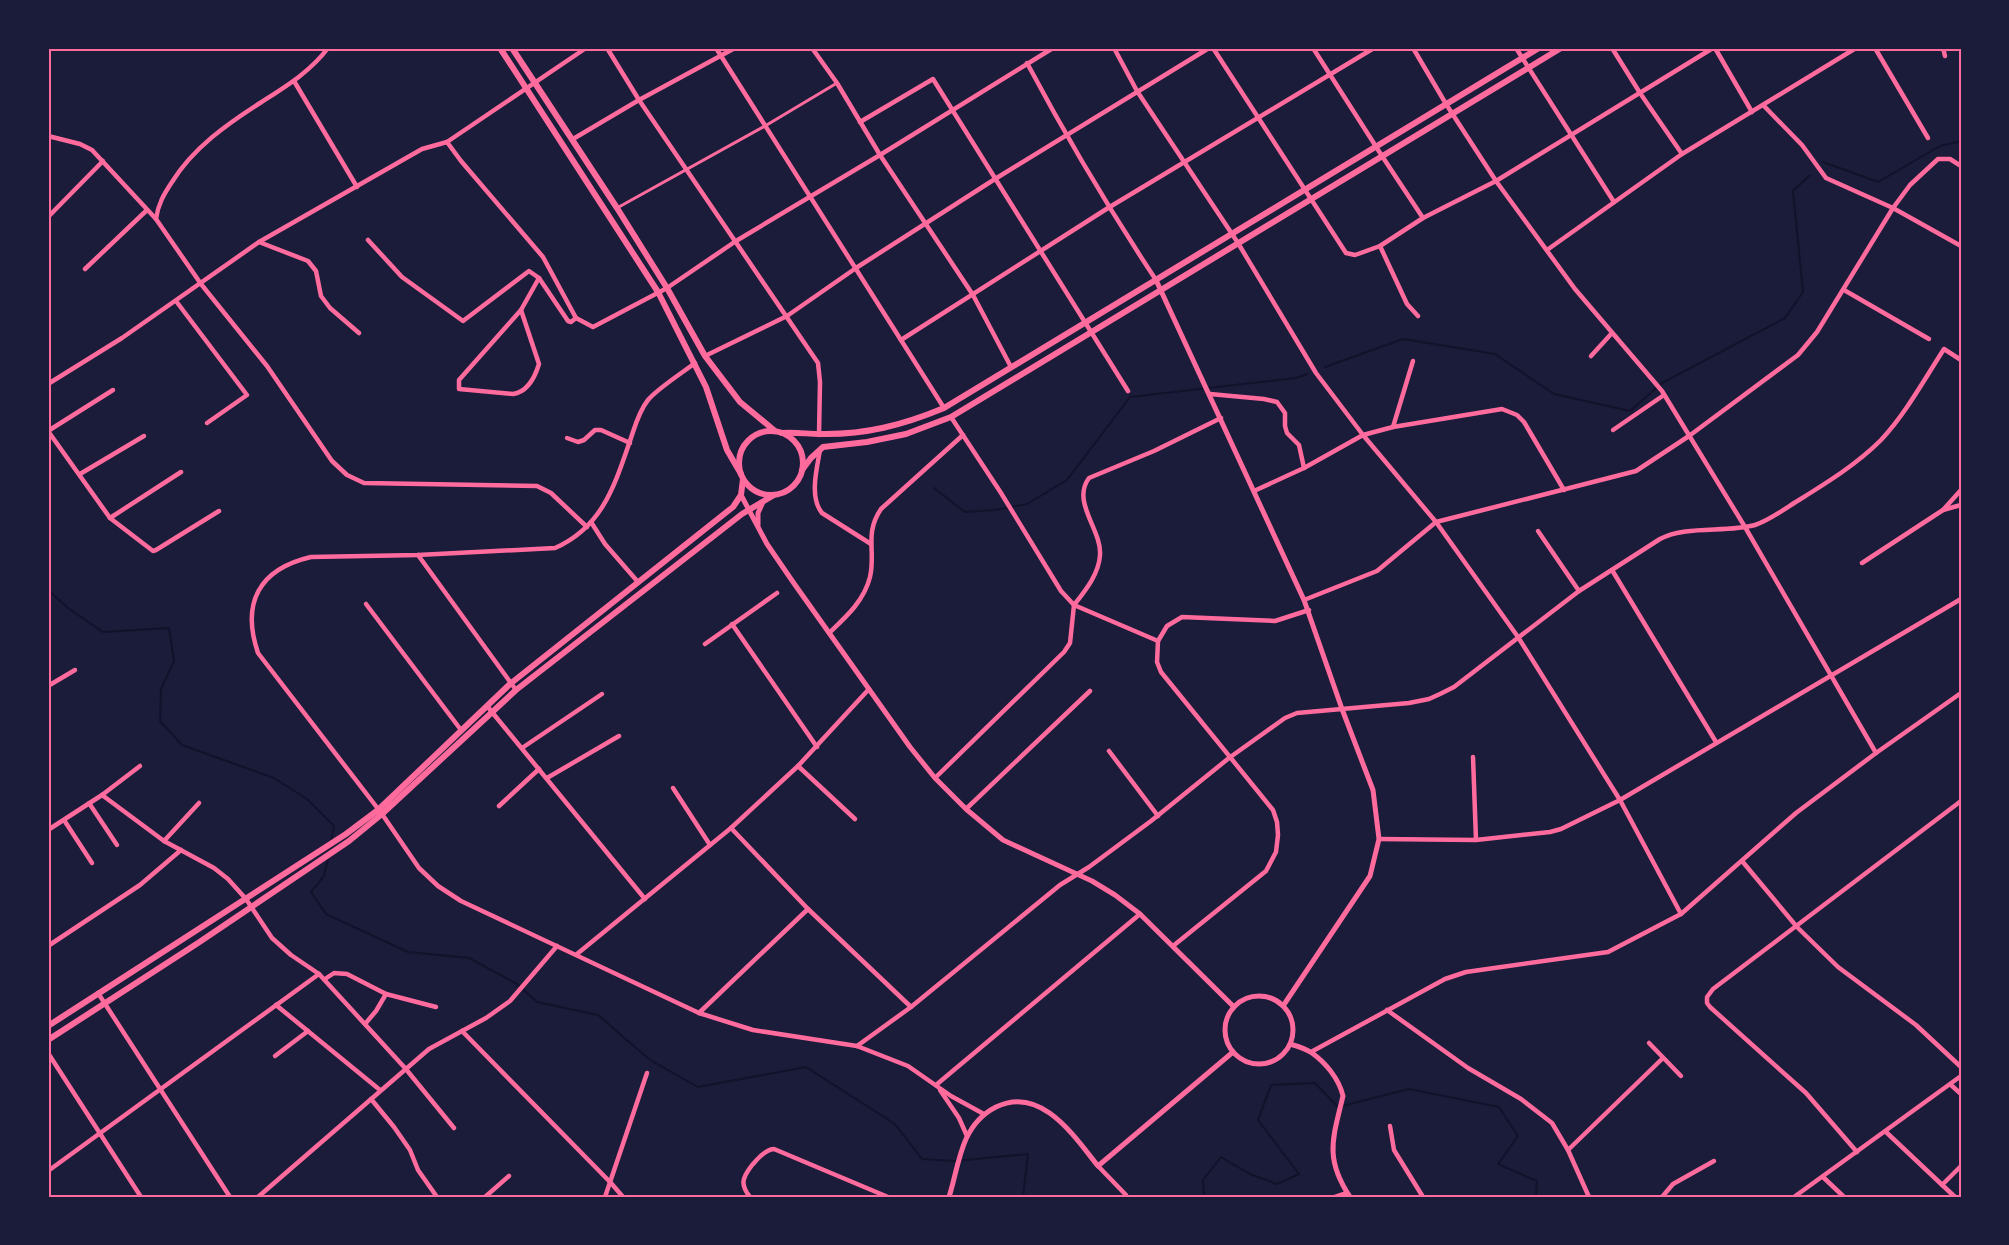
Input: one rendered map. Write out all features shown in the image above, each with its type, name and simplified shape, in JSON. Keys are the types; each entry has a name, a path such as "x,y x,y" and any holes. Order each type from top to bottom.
{"main road":[{"path":"501,48 658,292 695,363 714,406 727,450 742,477 756,491 774,495"},
{"path":"48,1026 246,898 306,864 347,837 380,812 516,690 748,509 788,489 799,477 803,461 797,444 740,402 705,356 667,288 617,208 512,48"},
{"path":"380,812 510,684 733,507 741,495 742,477 739,460 743,446 754,435 768,431 819,435 854,433 900,425 944,408 1539,48"},
{"path":"802,470 820,449 906,434 951,417 1561,48"},
{"path":"48,1040 251,907 306,864"}],"street":[{"path":"156,219 160,201 177,173 198,150 225,126 294,81 328,48"},
{"path":"48,384 176,301 259,242 422,149 447,142 586,48"},
{"path":"607,48 639,100 818,363 819,435"},
{"path":"716,48 944,408"},
{"path":"573,139 735,48"},
{"path":"812,48 837,83 880,155 973,295 1011,366"},
{"path":"447,142 543,257 576,318 593,327 667,288 736,241 1053,48"},
{"path":"1114,48 1137,91 1239,243 1316,373 1436,522 1518,637 1620,800 1681,914"},
{"path":"705,356 787,316 856,268 995,179 1211,48 1306,188 1346,253 1355,255 1380,246 1424,218 1496,181 1714,48 1752,112"},
{"path":"1313,48 1424,218"},
{"path":"901,340 1108,208 1374,48"},
{"path":"1413,48 1496,181 1575,289 1663,393 1745,527 1876,753"},
{"path":"1516,48 1614,202"},
{"path":"1612,48 1682,154"},
{"path":"1546,250 1682,154 1856,48"},
{"path":"1875,48 1928,138"},
{"path":"1943,48 1945,56"},
{"path":"1027,63 1065,136 1108,208 1162,290 1309,610 1342,709 1373,790 1379,839 1370,876 1283,1006"},
{"path":"860,122 933,79 1128,391"},
{"path":"294,81 357,187"},
{"path":"617,208 765,126 837,83"},
{"path":"1764,106 1802,145 1826,178 1893,208 1961,246"},
{"path":"48,130 51,136 80,144 92,150 156,219 201,284 267,366 325,453 347,475 364,483 377,484 537,486 551,493 589,524 638,582"},
{"path":"1304,600 1377,571 1436,522 1636,471 1689,436 1798,354 1817,332 1893,208 1910,185 1938,159 1950,159 1961,166"},
{"path":"48,217 102,161"},
{"path":"86,269 147,210"},
{"path":"368,240 402,278 463,321 529,271 539,278 568,321 571,322 576,318"},
{"path":"259,242 308,261 316,271 321,296 330,308 358,333"},
{"path":"1380,246 1407,304 1418,316"},
{"path":"521,310 539,364 530,383 518,394 459,389 459,380 521,310 539,278"},
{"path":"1844,290 1929,339"},
{"path":"176,301 247,395 207,423"},
{"path":"1591,356 1612,333"},
{"path":"857,1046 911,1007 1060,885 1089,867 1158,816 1229,758 1292,715 1409,703 1429,699 1454,687 1579,591 1667,536 1759,524 1829,482 1881,439 1900,416 1944,349 1961,360"},
{"path":"1393,427 1413,361"},
{"path":"695,363 648,400 638,419 618,479 598,515 564,543 555,548 418,555 311,557 297,560 278,569 258,593 252,610 251,626 258,653 380,812 419,868 438,886 461,901 699,1013 753,1030 857,1046 908,1066 982,1113"},
{"path":"113,390 48,431 110,518 153,551 219,511"},
{"path":"1209,393 1277,402 1285,413 1284,426 1287,433 1299,445 1304,468"},
{"path":"1613,430 1663,393"},
{"path":"1254,491 1304,468 1364,435 1393,427 1502,409 1510,411 1524,422 1564,490"},
{"path":"951,417 1061,591 1074,605 1158,641"},
{"path":"935,778 1064,652 1070,643 1074,605 1095,574 1101,554 1100,545 1082,496 1089,478 1154,451 1221,418"},
{"path":"567,438 578,442 584,440 595,430 601,430 630,443"},
{"path":"829,633 849,615 863,595 870,576 871,527 881,509 963,435"},
{"path":"80,474 144,436"},
{"path":"820,449 815,489 818,508 822,513 871,544"},
{"path":"110,518 180,472"},
{"path":"1862,563 1943,510 1961,490"},
{"path":"741,495 767,544 910,747 935,778 966,809 1013,846 1092,882 1115,895 1140,914 1234,1006"},
{"path":"758,526 758,513 765,499"},
{"path":"1943,510 1961,505"},
{"path":"1538,531 1579,591"},
{"path":"418,555 516,690"},
{"path":"1612,570 1716,742"},
{"path":"705,644 777,593"},
{"path":"1379,839 1476,840 1561,829 1620,800 1961,599"},
{"path":"366,604 461,730"},
{"path":"1173,946 1266,871 1276,852 1277,822 1272,810 1158,667 1158,641 1167,626 1182,617 1275,621 1309,610"},
{"path":"732,624 817,747"},
{"path":"48,686 75,670"},
{"path":"577,954 731,828 817,747 869,689"},
{"path":"966,809 1090,691"},
{"path":"1311,1052 1425,988 1466,972 1608,952 1681,914 1796,813 1961,693"},
{"path":"522,748 602,694"},
{"path":"487,706 645,899"},
{"path":"547,778 619,736"},
{"path":"1109,751 1158,816"},
{"path":"1473,757 1476,840"},
{"path":"49,827 102,795 140,766"},
{"path":"798,766 855,819"},
{"path":"499,806 539,769"},
{"path":"673,788 710,845"},
{"path":"102,795 164,842 221,874 246,898 272,938 324,979 405,1068 454,1128"},
{"path":"1857,1152 1806,1093 1707,1003 1707,997 1713,989 1961,801"},
{"path":"89,803 117,845"},
{"path":"164,842 199,803"},
{"path":"64,819 92,863"},
{"path":"731,828 808,909 911,1007"},
{"path":"48,946 140,885 181,850"},
{"path":"1742,861 1797,927 1838,968 1916,1025 1961,1067"},
{"path":"699,1013 808,909"},
{"path":"936,1085 1140,914"},
{"path":"258,1197 429,1049 510,1001 557,946"},
{"path":"324,979 334,973 347,975 386,994 436,1006"},
{"path":"48,1171 319,974"},
{"path":"98,993 230,1197"},
{"path":"365,1024 386,994"},
{"path":"1253,996 1264,996 1274,999 1283,1006 1289,1014 1293,1034 1290,1044 1278,1058 1259,1064 1250,1063 1233,1052 1225,1034 1225,1024 1234,1006 1253,996"},
{"path":"276,1005 381,1090"},
{"path":"1386,1010 1468,1068 1521,1098 1552,1123 1568,1150 1589,1197"},
{"path":"462,1031 622,1197"},
{"path":"275,1056 308,1032"},
{"path":"1648,1043 1681,1076"},
{"path":"1290,1044 1311,1052 1335,1077 1343,1096 1332,1160 1336,1174 1348,1195 1335,1197"},
{"path":"1098,1166 1233,1052"},
{"path":"48,1053 141,1197"},
{"path":"1568,1150 1663,1058"},
{"path":"605,1197 647,1073"},
{"path":"1794,1197 1961,1076"},
{"path":"936,1085 954,1110 967,1137"},
{"path":"1951,1085 1961,1094"},
{"path":"371,1100 410,1150 418,1170 437,1197"},
{"path":"949,1197 963,1144 982,1113 1001,1104 1018,1101 1034,1103 1064,1123 1098,1166 1126,1195"},
{"path":"1390,1126 1394,1150 1423,1197"},
{"path":"1886,1132 1955,1197"},
{"path":"750,1197 744,1186 744,1179 762,1153 768,1149 774,1149 888,1197"},
{"path":"1662,1197 1673,1184 1714,1161"},
{"path":"1942,1185 1961,1166"},
{"path":"485,1197 509,1176"},
{"path":"1822,1177 1844,1197"}],"waterway":[{"path":"1823,162 1878,182 1940,146 1961,141"},
{"path":"1325,367 1403,339 1495,354 1554,394 1630,411 1662,383 1785,318 1803,292 1793,191 1810,175"},
{"path":"934,488 965,512 995,510 1027,504 1067,480 1130,397 1296,378 1307,374"},
{"path":"48,590 68,608 103,632 169,628 174,661 161,689 160,721 182,745 274,778 307,799 334,826 331,841"},
{"path":"328,859 324,876 311,892 326,914 408,952 469,958 517,984 537,1002 598,1015 650,1060 698,1087 806,1067 895,1124 922,1159 954,1161 1028,1154 1023,1197"},
{"path":"1204,1197 1203,1180 1221,1157 1250,1174 1277,1184 1299,1174 1258,1120 1271,1085 1315,1083 1338,1107 1409,1089 1499,1107 1518,1136 1498,1164 1537,1181 1536,1197"}]}
